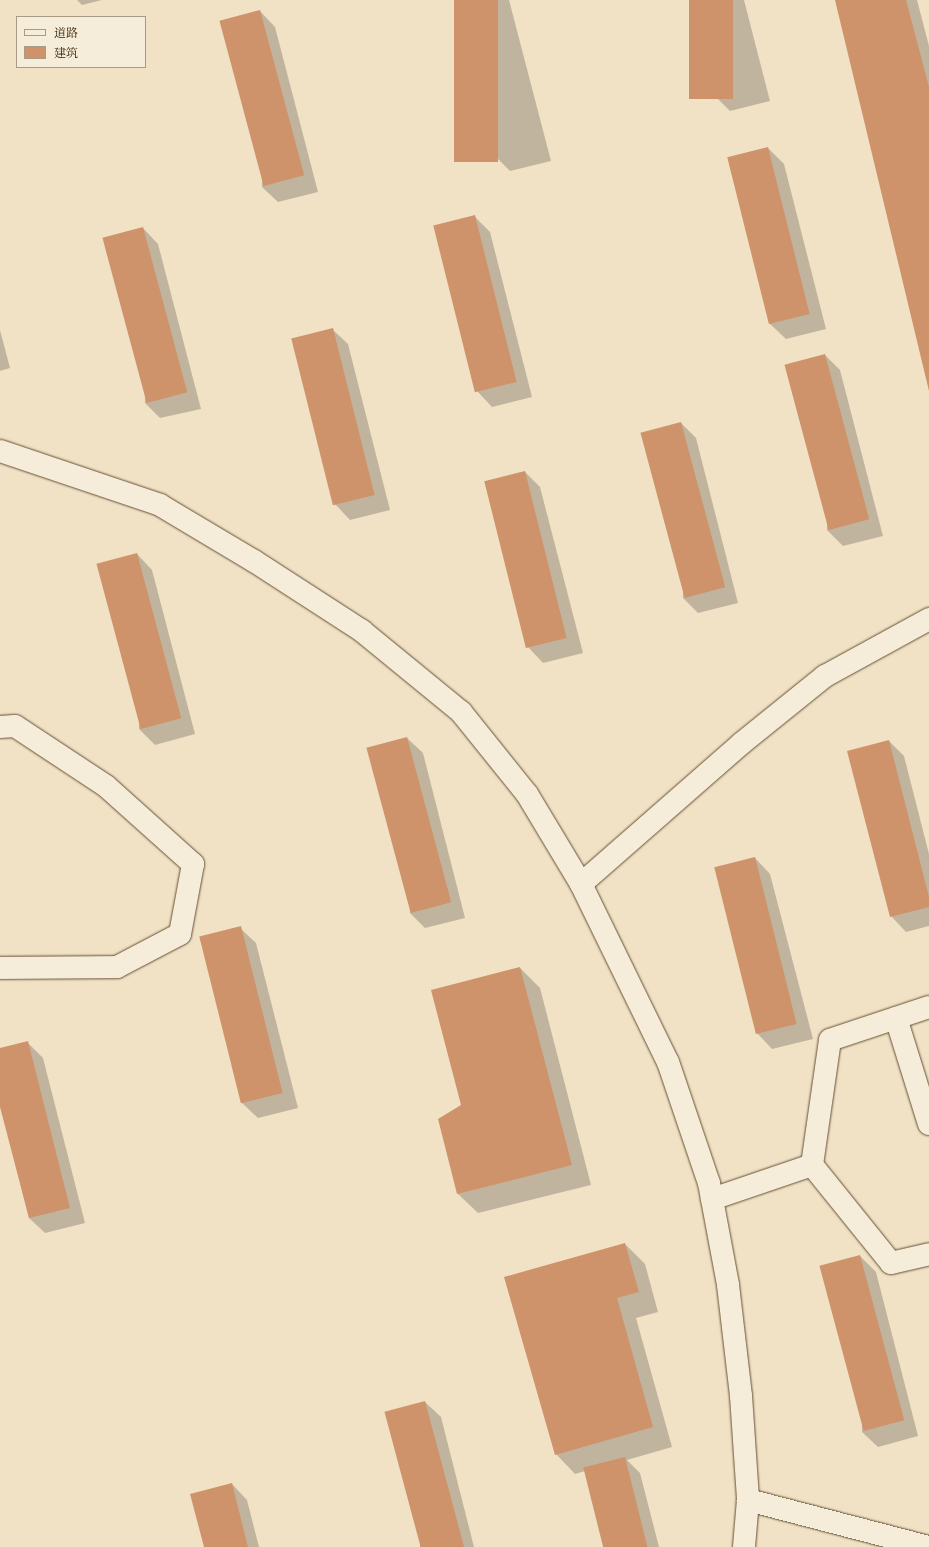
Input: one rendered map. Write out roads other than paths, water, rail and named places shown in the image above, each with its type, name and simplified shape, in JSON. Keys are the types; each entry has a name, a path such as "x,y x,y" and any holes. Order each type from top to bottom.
{"street":[{"path":"0,451 160,505 254,561 362,631 461,712 527,794 581,884 668,1062 709,1183 728,1284 742,1396 748,1500 744,1547"},
{"path":"581,884 742,743 825,676 929,619"},
{"path":"0,727 16,726 106,786 194,864 180,934 117,967 0,968"},
{"path":"929,1007 830,1040 812,1165 891,1263 929,1254"},
{"path":"896,1018 929,1124"},
{"path":"712,1199 812,1165"},
{"path":"748,1500 929,1547"}]}
